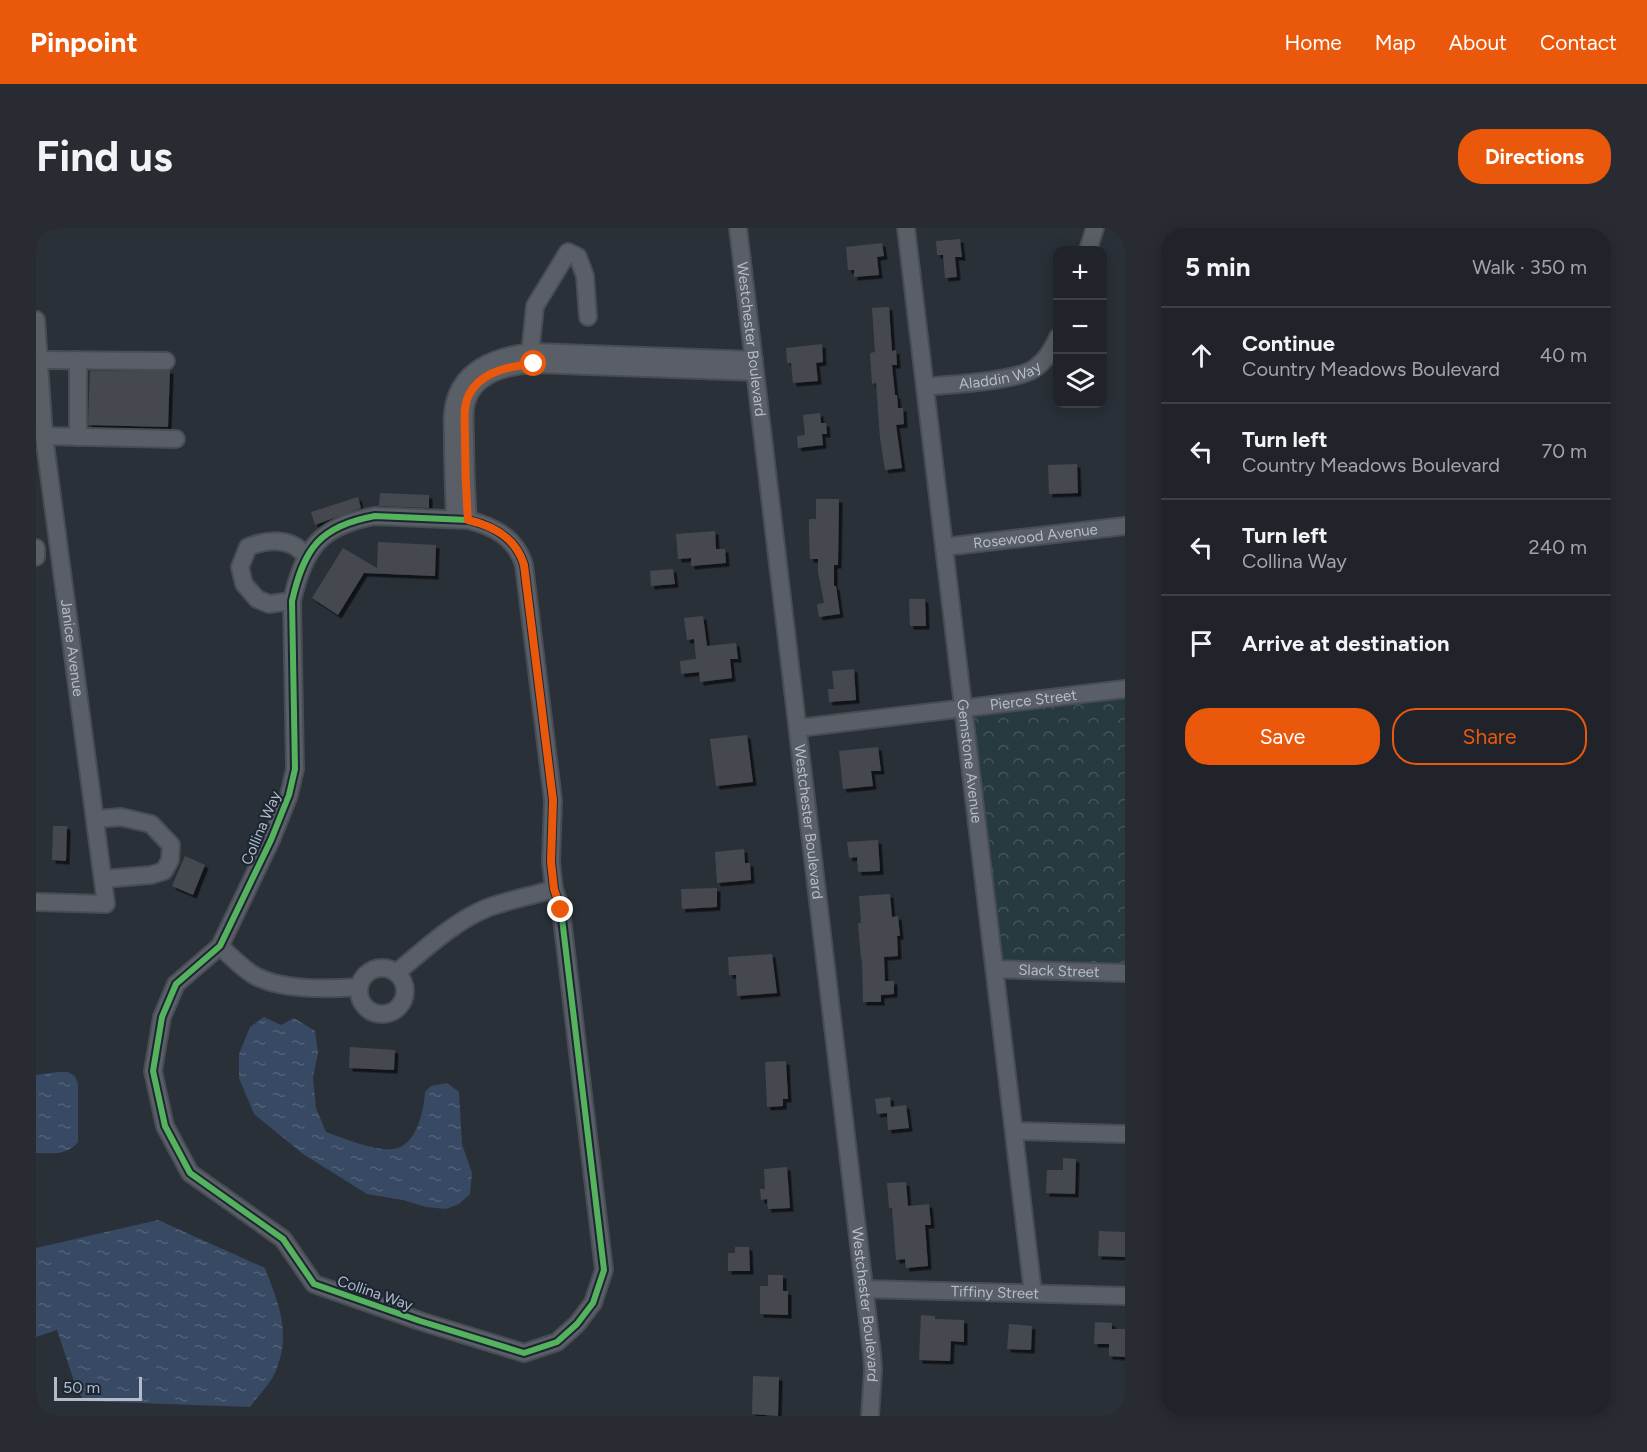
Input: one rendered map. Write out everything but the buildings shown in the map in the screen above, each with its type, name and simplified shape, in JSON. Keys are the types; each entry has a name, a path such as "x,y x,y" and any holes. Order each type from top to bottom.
{"street":[{"name":"Westchester Boulevard","path":"738,228 865,1289 873,1370 870,1416"},
{"name":"Gemstone Avenue","path":"906,228 1033,1293"},
{"path":"1089,246 1095,228"},
{"path":"529,358 535,306 568,252 578,257 585,276 588,317"},
{"name":"Janice Avenue","path":"36,902 106,904 43,485 41,456 44,436 37,330"},
{"name":"Aladdin Way","path":"925,387 1012,377 1030,371 1045,360 1053,346"},
{"path":"458,478 443,456 442,447 444,439 453,427 453,412 458,394 465,381 477,376 529,358 754,366"},
{"path":"40,360 166,361"},
{"path":"78,360 78,436"},
{"path":"461,519 458,478 465,407 477,376"},
{"path":"44,436 176,439"},
{"name":"Collina Way","path":"375,516 461,519 494,528 517,548 524,565 553,800 550,850 554,889 561,910 604,1270 593,1303 577,1324 556,1342 525,1353 420,1321 314,1284 283,1239 190,1173 165,1126 153,1071 162,1017 176,984 220,946 271,840 292,782 295,769 292,601 306,557 331,530 358,519 375,516"},
{"name":"Rosewood Avenue","path":"944,548 1125,526"},
{"path":"292,601 269,604 257,599 244,584 240,567 248,547 264,541 281,541 300,547 306,557"},
{"path":"36,548 36,557"},
{"name":"Pierce Street","path":"798,728 1125,688"},
{"path":"95,819 121,818 151,824 171,845 170,860 164,871 151,875 103,879"},
{"path":"396,973 428,946 465,920 488,908 554,889"},
{"path":"220,946 240,965 266,981 312,987 359,987"},
{"path":"384,968 396,973 404,984 404,996 398,1008 380,1014 368,1009 360,998 359,987 362,979 372,970 384,968"},
{"name":"Slack Street","path":"994,969 1125,973"},
{"path":"1014,1131 1125,1134"},
{"name":"Tiffiny Street","path":"865,1289 1125,1296"}],"green space":[{"path":"1125,694 1125,965 1003,962 971,713"}],"water":[{"path":"264,1017 281,1025 294,1018 315,1031 318,1053 313,1077 316,1108 326,1132 372,1147 398,1148 411,1139 415,1132 419,1124 425,1092 431,1086 447,1083 459,1092 462,1144 472,1173 470,1194 459,1204 446,1209 367,1194 303,1154 254,1114 239,1078 239,1054 250,1027"},
{"path":"68,1072 75,1076 78,1084 78,1142 64,1152 36,1153 36,1075"},
{"path":"158,1220 265,1268 282,1319 283,1345 275,1373 250,1407 85,1401 77,1390 57,1330 36,1337 36,1248"}],"cycle path":[{"path":"375,516 468,520 478,523 510,540 516,547 524,565 553,800 551,862 554,889 561,910 604,1270 593,1303 577,1324 557,1342 524,1353 420,1321 314,1284 283,1239 190,1173 165,1126 153,1071 162,1017 176,984 220,946 271,840 289,795 295,769 292,601 302,567 317,542 328,533 356,520 375,516"}],"route":[{"path":"534,364 496,370 481,380 468,397 465,407 466,492 468,520 494,528 509,539 517,548 524,565 553,800 551,862 554,889 561,910"}]}
